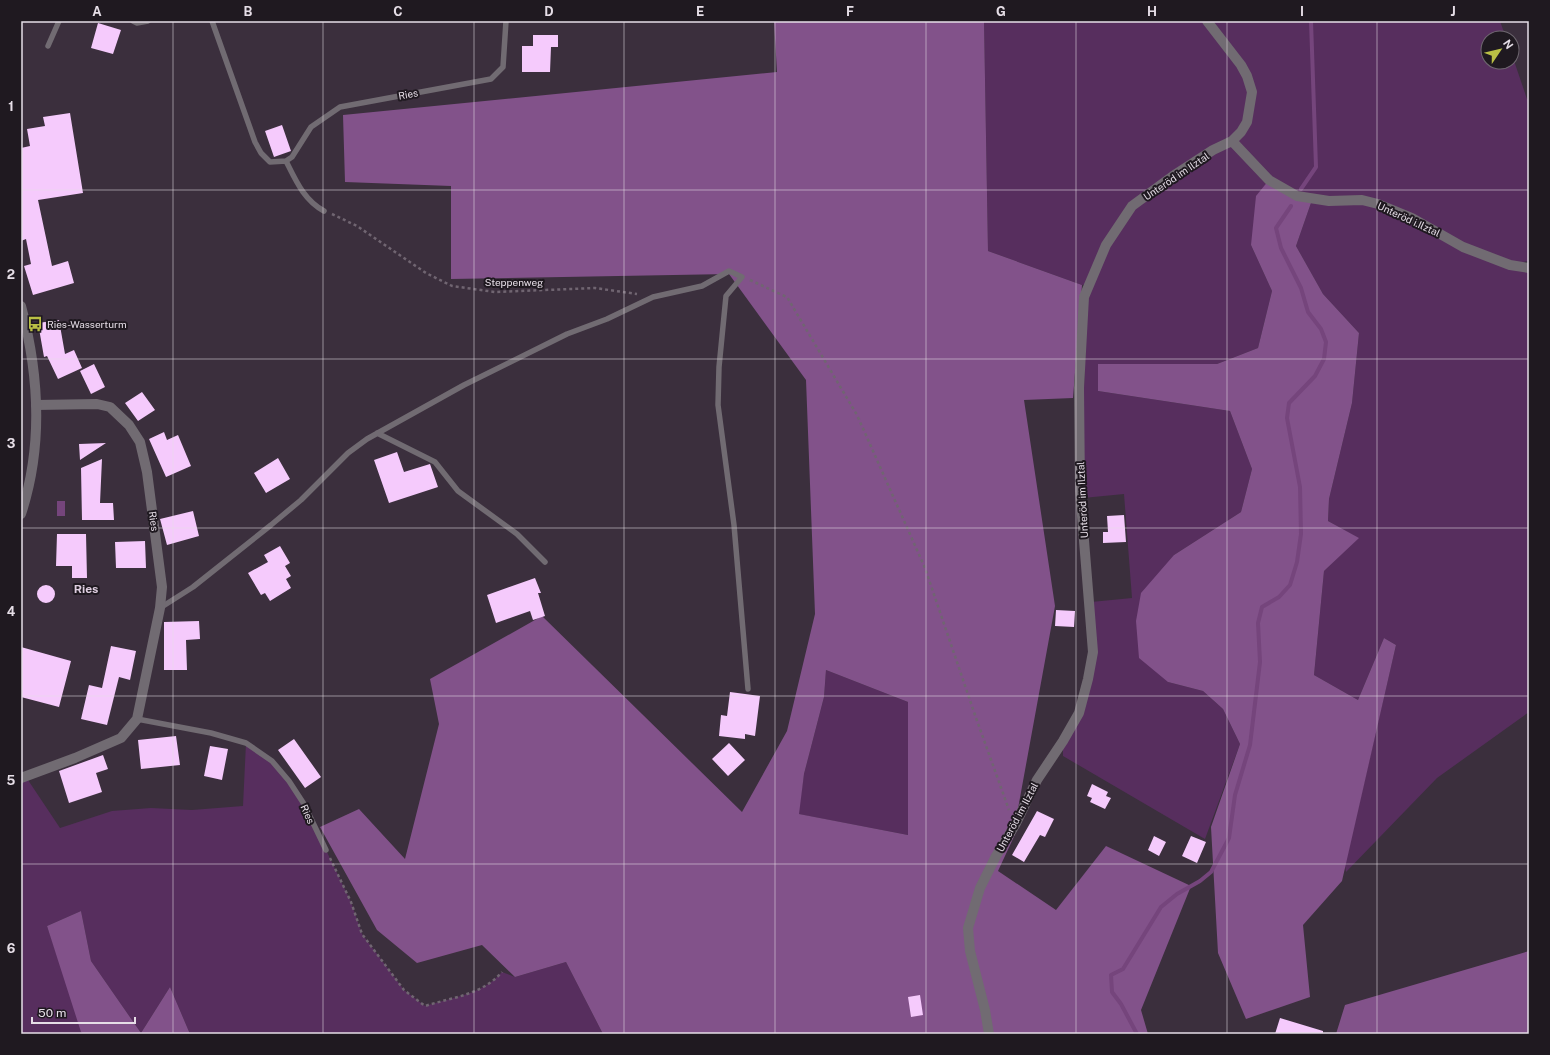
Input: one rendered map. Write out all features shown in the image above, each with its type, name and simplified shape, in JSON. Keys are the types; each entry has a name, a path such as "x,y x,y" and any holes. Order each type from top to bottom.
{"street":[{"name":"Unteröd im Ilztal","path":"989,1034 985,1010 970,951 968,928 980,888 996,856 1015,825 1037,780 1063,741 1079,713 1093,652 1080,491 1079,388 1084,297 1106,245 1132,206 1172,176 1232,141 1242,132 1247,122 1252,92 1247,76 1241,64 1206,21"},
{"name":"Unteröd i.Ilztal","path":"1232,141 1269,180 1297,196 1329,201 1362,200 1378,204 1412,218 1463,247 1510,265 1529,268"},
{"path":"21,306 31,357 36,405 34,463 21,514"},
{"name":"Ries","path":"21,778 75,758 121,738 137,719 160,608 162,587 147,472 140,442 129,425 110,407 97,404 36,405"}],"lane":[{"path":"48,46 59,21"},
{"path":"133,21 137,23 148,21"},
{"path":"212,21 255,142 261,153 270,162 286,161 306,197 312,204 324,211"},
{"name":"Ries","path":"286,161 292,157 311,127 340,107 491,79 503,67 506,21"},
{"path":"160,608 193,587 271,525 301,500 348,453 377,433 523,355 567,334 607,319 653,297 702,286 729,270 742,277 726,296 719,367 718,405 734,525 748,689"},
{"path":"377,433 435,462 458,491 518,534 545,562"},
{"name":"Ries","path":"137,719 211,733 246,743 272,761 289,781 304,804 326,850"}],"path":[{"name":"Steppenweg","path":"324,211 357,226 392,248 426,273 452,286 495,292 595,288 653,297"},
{"path":"742,277 787,297 857,415 925,568 975,715 1015,825"},
{"path":"326,850 351,902 362,934 404,990 425,1006 474,992 493,983 502,972"}],"shaded area":[{"path":"774,21 984,21 988,251 1082,285 1073,398 1024,400 1055,606 1015,825 1018,828 998,871 1056,910 1106,846 1191,886 1141,1010 1148,1034 603,1034 566,962 515,977 482,945 417,963 377,930 320,827 359,809 405,859 439,724 430,679 542,616 742,812 787,731 815,614 806,380 729,274 451,279 451,186 345,182 343,115 777,72","holes":["826,670 908,702 908,835 799,814 804,774 824,697"]},
{"path":"984,21 1500,21 1503,30 1480,30 1480,70 1517,70 1527,99 1529,99 1529,261 1511,264 1529,268 1529,712 1437,778 1346,872 1345,865 1396,645 1384,638 1358,700 1314,675 1324,571 1358,538 1328,521 1329,499 1352,403 1359,333 1323,294 1296,246 1312,200 1251,245 1272,291 1258,348 1217,364 1098,364 1098,391 1230,411 1252,469 1241,512 1174,555 1168,682 1203,691 1223,709 1240,744 1205,839 1063,756 1063,741 1088,679 1091,602 1132,598 1124,494 1083,498 1080,491 1088,284 1082,285 988,251"},
{"path":"1269,180 1312,200 1296,246 1323,294 1359,333 1352,403 1329,499 1328,521 1359,538 1324,571 1314,675 1358,700 1384,638 1396,645 1342,881 1303,925 1310,997 1246,1019 1218,953 1211,827 1240,744 1223,709 1203,691 1168,682 1139,658 1136,621 1141,593 1174,555 1241,512 1252,469 1230,411 1098,391 1098,364 1217,364 1258,348 1272,291 1251,245 1256,196"},
{"path":"57,501 65,501 65,516 57,516"},
{"path":"826,670 908,702 908,835 798,814 804,774 824,697"},
{"path":"246,743 272,761 289,781 326,850 351,902 362,934 404,990 425,1006 476,990 494,980 502,972 515,977 566,962 603,1034 190,1034 170,987 141,1033 91,961 81,911 47,926 84,1034 21,1034 21,776 24,774 60,828 112,811 151,808 192,810 243,806"},
{"path":"81,911 91,961 141,1033 170,987 190,1034 84,1034 81,1032 47,926"},
{"path":"1529,951 1529,1034 1336,1034 1345,1005"}],"building":[{"path":"98,23 121,30 113,54 91,48"},
{"path":"533,35 558,35 558,47 551,47 550,72 522,72 522,46 533,46"},
{"path":"70,113 83,193 38,200 52,266 68,261 74,283 33,295 24,266 31,264 26,239 21,241 21,148 30,146 27,129 45,126 43,117"},
{"path":"282,125 291,151 274,157 265,131"},
{"path":"59,320 65,354 74,350 82,368 58,379 47,356 44,357 38,323"},
{"path":"94,364 105,387 91,394 80,371"},
{"path":"142,392 155,410 138,421 125,403"},
{"path":"164,432 167,440 178,435 191,466 166,477 149,439"},
{"path":"106,443 80,460 79,444"},
{"path":"397,452 404,472 430,464 438,487 389,503 374,460"},
{"path":"278,458 290,479 266,493 254,473"},
{"path":"102,459 100,503 113,503 114,520 82,520 81,468"},
{"path":"193,511 199,536 167,545 160,519"},
{"path":"1124,515 1126,542 1103,543 1103,532 1108,532 1107,516"},
{"path":"57,534 86,534 87,578 72,578 72,566 56,566"},
{"path":"145,541 146,568 116,568 115,542"},
{"path":"280,546 290,563 285,566 291,576 286,579 291,588 270,601 265,593 261,595 248,573 268,562 264,555"},
{"path":"535,578 541,593 538,593 545,616 533,620 530,611 496,623 487,595"},
{"path":"46,585 52,588 55,594 52,600 46,603 40,600 37,594 40,588"},
{"path":"1056,610 1075,611 1074,627 1055,626"},
{"path":"199,621 200,639 186,640 187,670 164,670 164,622"},
{"path":"111,646 136,651 130,680 119,677 107,725 81,719 89,685 102,688"},
{"path":"21,647 71,661 59,707 21,697"},
{"path":"730,692 760,696 755,736 745,734 745,739 719,736 721,715 727,716"},
{"path":"176,736 180,765 141,769 138,740"},
{"path":"294,739 321,777 305,788 278,750"},
{"path":"729,743 745,760 728,776 712,759"},
{"path":"210,746 228,749 222,780 204,776"},
{"path":"103,755 108,769 96,773 102,792 69,803 59,771"},
{"path":"1092,784 1108,792 1106,796 1111,798 1105,809 1090,802 1092,798 1087,796"},
{"path":"1037,811 1054,819 1045,837 1040,835 1024,862 1012,855"},
{"path":"1154,836 1166,842 1159,856 1148,850"},
{"path":"1191,836 1206,842 1197,863 1182,856"},
{"path":"920,995 923,1015 911,1017 908,997"},
{"path":"1280,1018 1323,1031 1323,1034 1275,1034"}],"waterway":[{"path":"1301,189 1316,167 1311,21"},
{"path":"1137,1034 1121,1004 1112,992 1111,975 1123,969 1161,907 1177,894 1200,881 1211,872 1229,838 1235,795 1250,745 1260,662 1258,623 1262,607 1279,597 1290,585 1297,562 1301,534 1300,487 1287,418 1289,403 1315,376 1324,359 1326,342 1321,329 1308,312 1301,288 1281,248 1276,228 1291,206"}],"place":[{"name":"Ries-Wasserturm","path":"35,324"}],"district":[{"name":"Ries","path":"86,589"}]}
